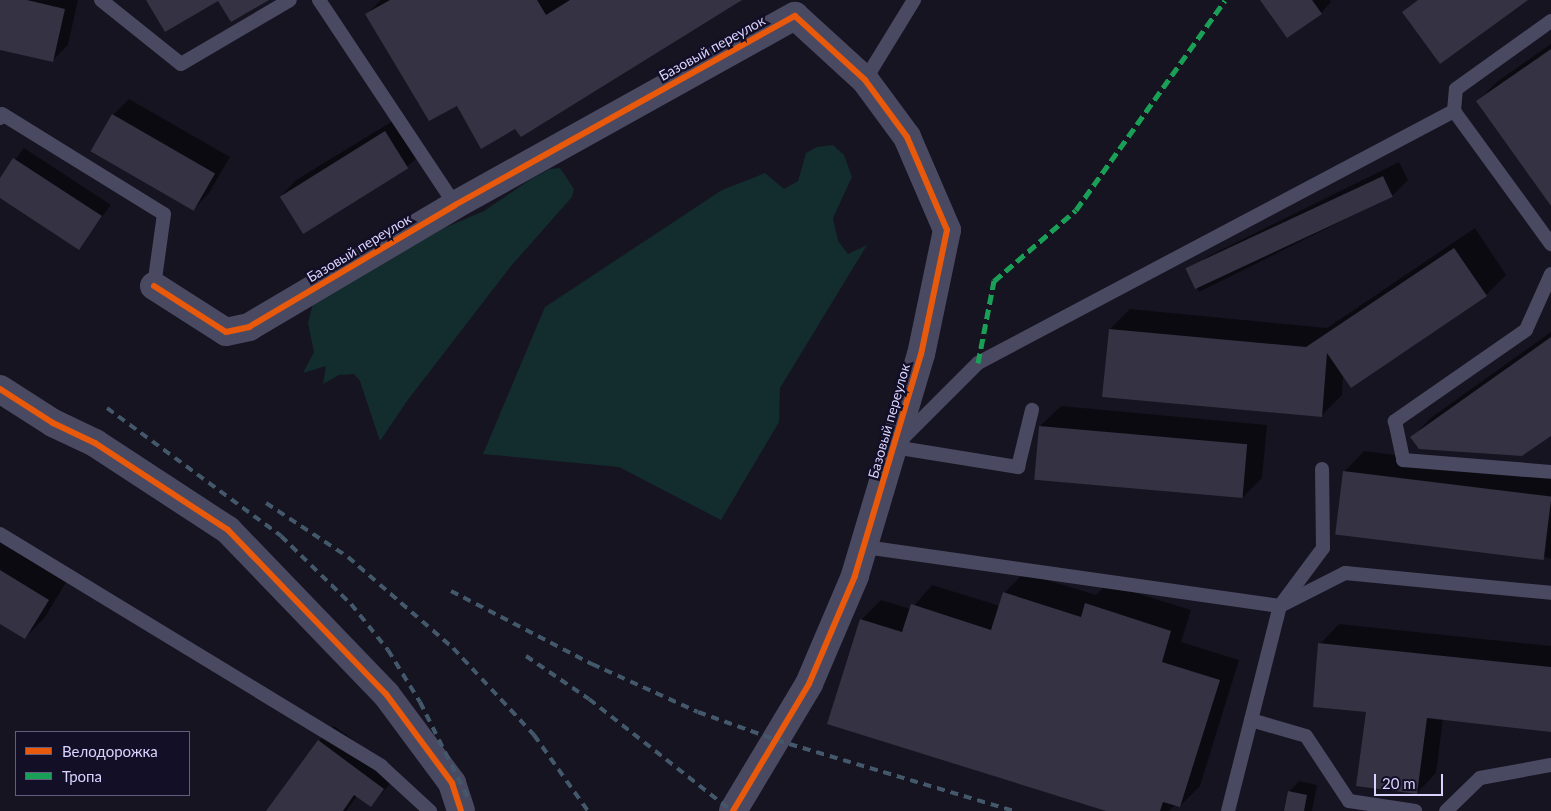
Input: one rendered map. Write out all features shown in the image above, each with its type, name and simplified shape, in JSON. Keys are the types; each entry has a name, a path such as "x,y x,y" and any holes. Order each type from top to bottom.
{"street":[{"name":"Базовый переулок","path":"154,286 226,332 250,327 455,205 795,16 865,80 907,137 947,230 921,354 865,547 826,650 791,717 733,811"},
{"path":"0,389 53,423 95,443 228,530 386,694 452,783 461,811"}],"lane":[{"path":"101,0 181,64 290,0"},
{"path":"319,0 455,205"},
{"path":"865,80 914,0"},
{"path":"1551,21 1456,89 1454,112 1551,244"},
{"path":"894,447 978,363 1454,112"},
{"path":"0,118 2,114 164,214 154,286"},
{"path":"1551,274 1526,330 1395,421 1403,460 1551,472"},
{"path":"894,447 1018,467 1032,410"},
{"path":"1228,811 1280,606 1323,548 1322,469"},
{"path":"0,534 381,766 430,811"},
{"path":"865,547 1280,606 1344,573 1551,593"},
{"path":"1251,720 1306,736 1348,801 1415,811"},
{"path":"1446,811 1480,778 1551,766"}],"green space":[{"path":"833,145 844,155 852,177 833,218 838,241 848,254 867,245 780,388 779,422 721,520 619,467 483,454 545,307 722,190 765,173 784,189 798,181 806,153 817,147"},
{"path":"560,168 574,189 572,197 511,266 407,401 380,441 360,381 354,374 339,375 323,384 326,366 303,373 314,352 308,323 314,300 444,228 484,211 531,179 550,169"}],"building":[{"path":"0,0 27,0 65,9 53,62 0,50"},
{"path":"146,0 269,0 231,22 218,1 165,32"},
{"path":"390,0 537,0 546,15 570,0 742,0 521,137 515,129 481,149 457,106 429,121 365,14"},
{"path":"1260,0 1312,0 1322,14 1287,38"},
{"path":"1418,0 1528,0 1440,64 1402,12"},
{"path":"1551,49 1551,206 1476,101"},
{"path":"112,114 215,174 194,211 91,151"},
{"path":"385,131 408,168 303,234 280,197"},
{"path":"13,158 102,216 79,250 0,198 0,178"},
{"path":"1383,176 1393,197 1195,289 1185,268"},
{"path":"1454,248 1487,296 1351,388 1327,353 1322,417 1102,397 1109,329 1306,347"},
{"path":"1551,337 1551,436 1522,456 1419,449 1410,437"},
{"path":"1039,426 1247,444 1242,498 1034,480"},
{"path":"1343,471 1551,497 1544,560 1335,535"},
{"path":"0,570 49,600 25,639 0,624"},
{"path":"1003,592 1081,617 1085,603 1171,631 1162,662 1220,680 1180,807 1163,802 1160,811 1106,811 827,724 860,619 902,632 911,604 991,630"},
{"path":"1318,643 1551,667 1551,732 1427,718 1417,794 1356,786 1366,712 1313,707"},
{"path":"318,740 384,789 371,807 354,795 343,811 266,811"},
{"path":"1288,791 1307,795 1304,811 1284,811"}],"railway":[{"path":"107,408 281,536 351,604 388,650 420,702 470,802"},
{"path":"266,503 348,557 453,648 534,735 588,811"},
{"path":"451,591 592,664 698,712 776,740 1014,811"},
{"path":"526,656 589,699 732,811"}],"marked path":[{"path":"978,363 994,281 1076,210 1225,0"}],"cycle path":[{"path":"154,286 226,332 249,327 455,205 795,16 865,80 907,137 947,230 921,354 855,576 809,684 733,811"},
{"path":"0,389 53,423 95,443 228,530 386,694 452,783 461,811"}]}
